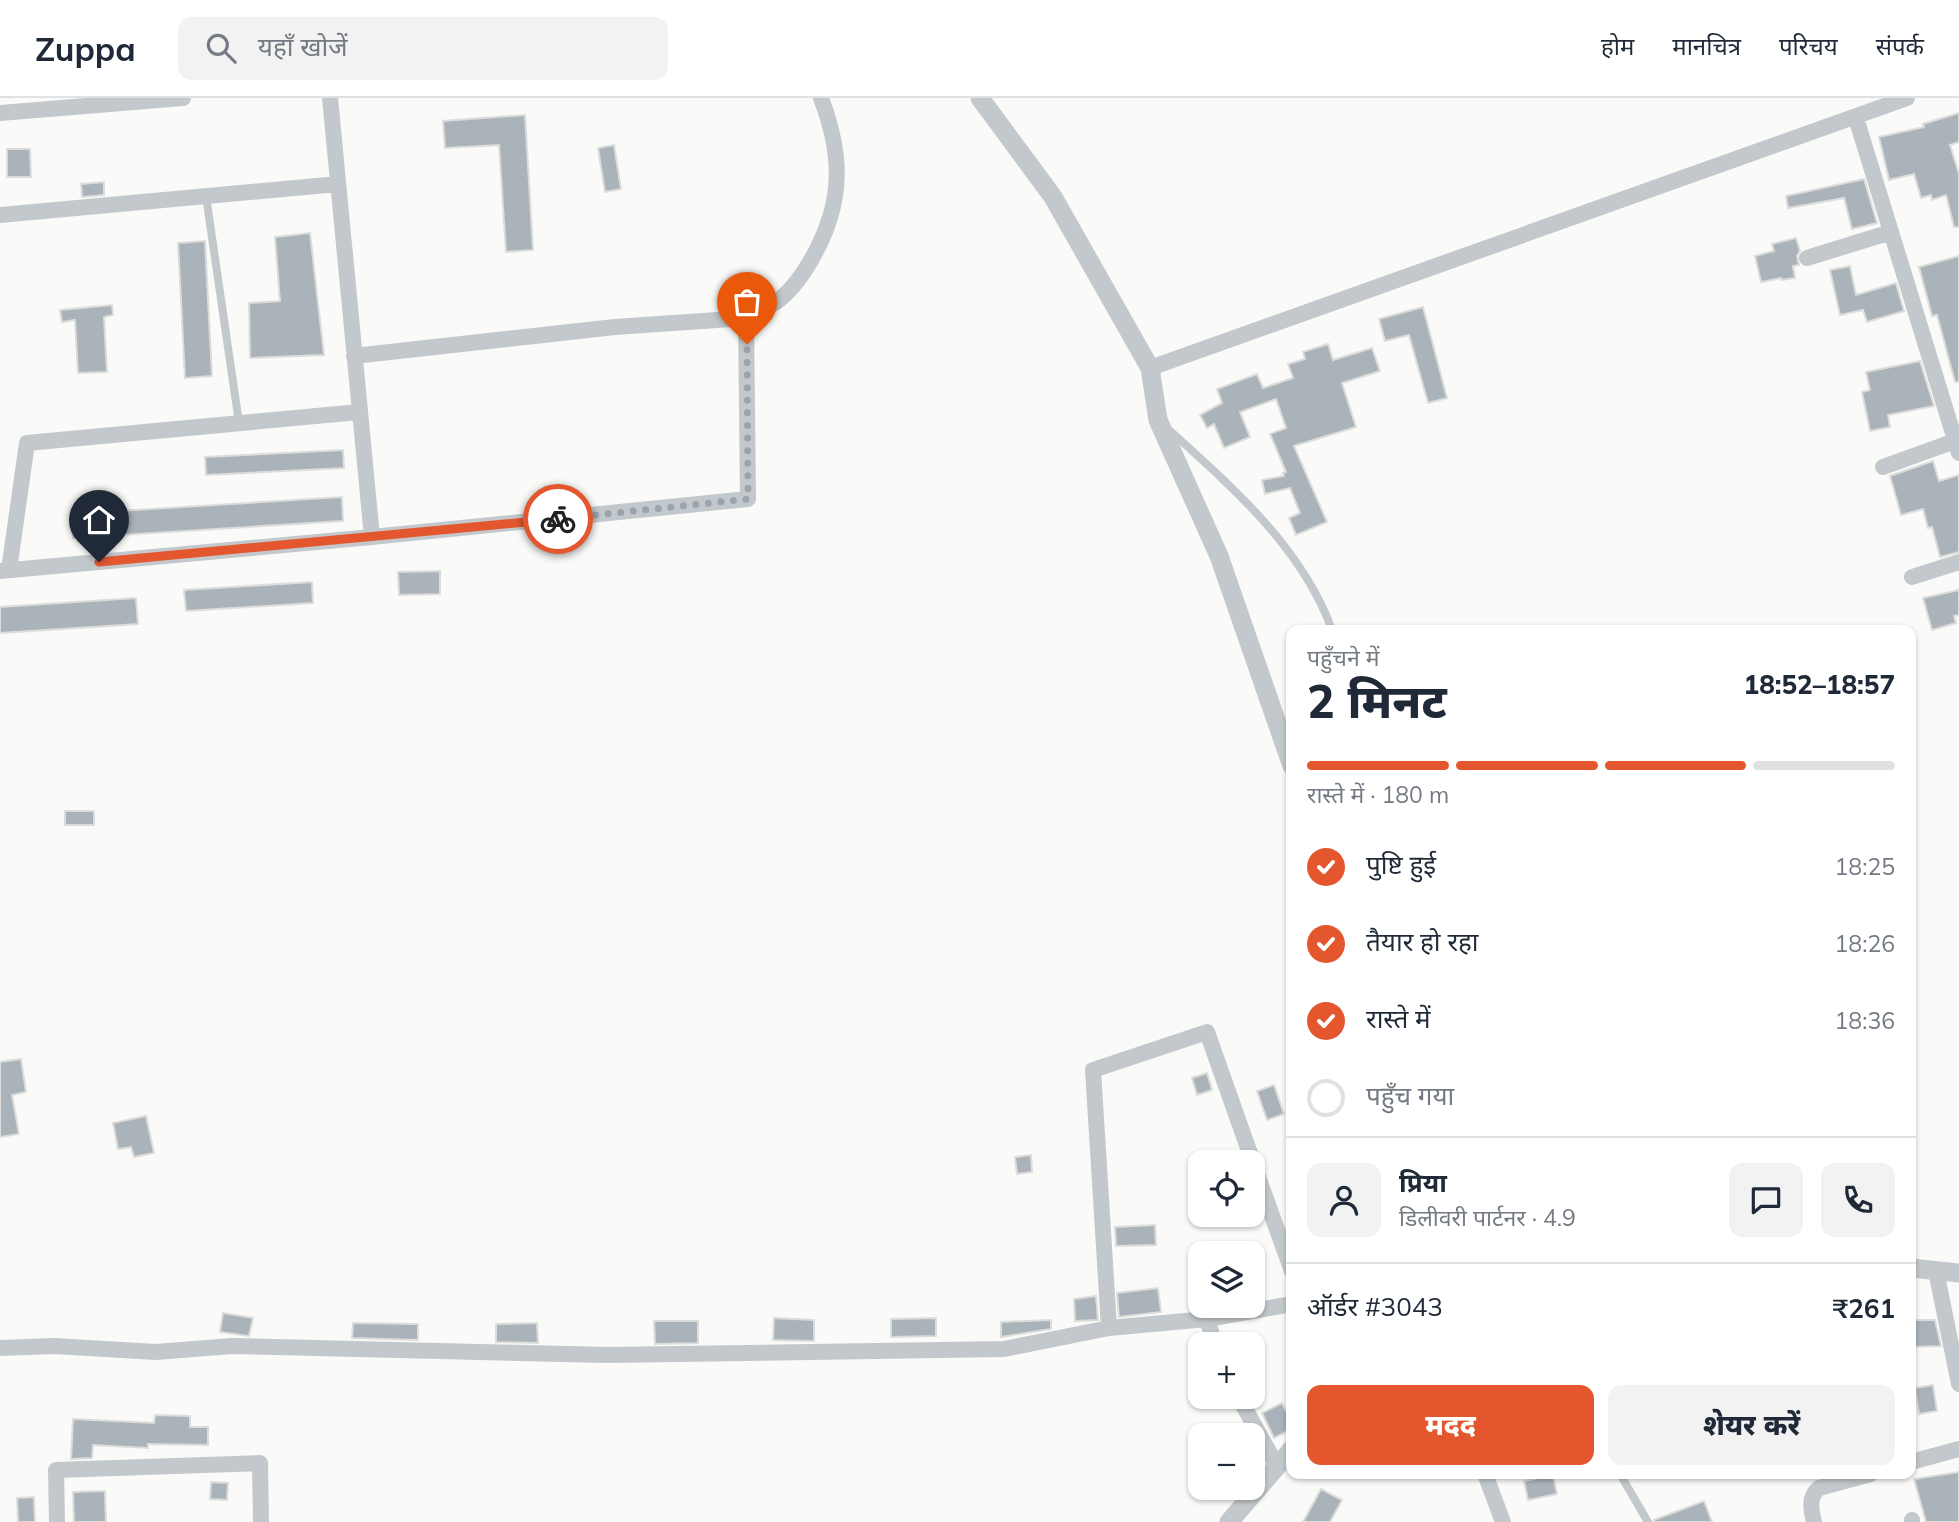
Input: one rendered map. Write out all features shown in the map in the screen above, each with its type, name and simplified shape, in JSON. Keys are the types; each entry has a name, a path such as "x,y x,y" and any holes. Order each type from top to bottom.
{"street":[{"path":"0,113 183,98"},
{"path":"330,98 372,537"},
{"path":"354,356 615,327 746,318 779,300 806,270 828,229 836,196 837,160 830,123 821,98"},
{"path":"980,98 1053,197 1150,368 1158,420 1219,556 1286,748"},
{"path":"1150,368 1907,98"},
{"path":"1856,118 1957,447 1883,467"},
{"path":"0,215 338,184"},
{"path":"1807,258 1891,232"},
{"path":"359,412 27,443 5,570 748,499 746,318"},
{"path":"1912,577 1959,562"},
{"path":"1109,1328 1093,1070 1207,1032 1249,1150"},
{"path":"1265,1196 1286,1254"},
{"path":"1916,1269 1959,1273"},
{"path":"1936,1271 1959,1384"},
{"path":"0,1348 54,1346 156,1352 232,1346 607,1355 1004,1349 1109,1328 1207,1319 1286,1305"},
{"path":"1207,1319 1211,1332"},
{"path":"1245,1409 1277,1465"},
{"path":"1916,1461 1959,1449"},
{"path":"1229,1522 1286,1455"},
{"path":"57,1522 56,1470 260,1463 261,1522"},
{"path":"1487,1479 1503,1522"},
{"path":"1814,1522 1811,1501 1814,1492 1819,1488 1852,1479"}],"lane":[{"path":"206,196 239,423"},
{"path":"1158,420 1232,487 1264,521 1305,576 1330,625"},
{"path":"1623,1479 1648,1522"}],"building":[{"path":"1959,113 1959,142 1950,145 1959,174 1959,227 1954,227 1946,195 1932,200 1931,195 1921,198 1914,174 1889,180 1879,137 1924,127 1923,124"},
{"path":"525,115 533,250 506,252 499,145 445,148 443,121"},
{"path":"614,145 621,189 605,192 598,148"},
{"path":"7,149 30,149 31,177 7,177"},
{"path":"1864,179 1877,223 1852,229 1844,198 1788,208 1786,196"},
{"path":"104,182 104,195 82,197 81,184"},
{"path":"310,233 324,355 250,358 249,303 280,301 275,237"},
{"path":"1796,238 1800,251 1797,256 1799,265 1793,266 1795,278 1761,282 1755,256 1774,251 1772,244"},
{"path":"205,241 212,376 185,378 178,243"},
{"path":"1959,256 1959,382 1955,382 1937,315 1932,316 1919,267"},
{"path":"1850,266 1856,295 1896,283 1904,311 1867,322 1863,310 1840,315 1830,270"},
{"path":"112,305 113,315 104,317 107,372 78,373 75,320 62,322 60,310"},
{"path":"1423,307 1447,398 1428,403 1409,335 1385,341 1379,319"},
{"path":"1328,344 1333,360 1372,348 1380,371 1342,383 1356,427 1294,446 1327,522 1296,535 1289,518 1300,513 1290,488 1265,494 1262,480 1284,476 1283,473 1286,472 1270,434 1286,428 1276,399 1240,412 1250,437 1224,448 1214,424 1207,428 1200,415 1222,403 1217,389 1257,374 1263,388 1293,378 1288,364 1305,359 1303,352"},
{"path":"1920,361 1934,406 1888,415 1890,427 1870,431 1862,392 1870,390 1866,372"},
{"path":"343,450 344,468 206,475 205,457"},
{"path":"1933,461 1939,481 1959,475 1959,552 1940,557 1932,527 1928,528 1923,509 1901,515 1890,476"},
{"path":"342,497 343,521 73,538 71,514"},
{"path":"440,571 440,594 399,595 398,572"},
{"path":"312,582 313,603 186,611 184,590"},
{"path":"1959,590 1959,615 1954,616 1956,623 1932,630 1923,598"},
{"path":"136,598 138,624 0,633 0,607"},
{"path":"65,811 94,811 94,825 65,825"},
{"path":"21,1059 26,1092 12,1095 19,1134 0,1137 0,1062"},
{"path":"1207,1073 1212,1090 1197,1095 1192,1078"},
{"path":"1274,1085 1284,1114 1267,1120 1257,1091"},
{"path":"146,1116 154,1153 134,1157 131,1147 118,1149 113,1123"},
{"path":"1031,1155 1032,1172 1017,1174 1015,1157"},
{"path":"1155,1225 1156,1245 1116,1246 1115,1227"},
{"path":"1158,1288 1161,1312 1119,1317 1117,1293"},
{"path":"1096,1296 1098,1320 1075,1321 1074,1299"},
{"path":"223,1313 253,1318 249,1336 220,1332"},
{"path":"774,1318 814,1320 814,1341 773,1340"},
{"path":"936,1318 936,1336 891,1337 891,1319"},
{"path":"1051,1320 1051,1329 1001,1337 1001,1322"},
{"path":"1916,1320 1935,1320 1941,1346 1916,1347"},
{"path":"654,1321 698,1321 698,1343 655,1344"},
{"path":"353,1323 418,1324 418,1340 352,1338"},
{"path":"537,1323 538,1343 496,1342 496,1324"},
{"path":"1933,1385 1937,1411 1919,1414 1916,1388"},
{"path":"1282,1403 1286,1411 1286,1432 1274,1438 1262,1413"},
{"path":"155,1415 190,1416 190,1427 208,1427 208,1445 148,1444 148,1448 93,1445 92,1458 71,1459 73,1419 154,1423"},
{"path":"1959,1472 1959,1522 1926,1522 1916,1479"},
{"path":"1554,1479 1557,1494 1528,1500 1524,1481"},
{"path":"211,1482 228,1483 227,1500 210,1499"},
{"path":"1321,1489 1342,1500 1330,1522 1303,1522"},
{"path":"105,1491 106,1522 74,1522 73,1492"},
{"path":"34,1497 35,1522 18,1522 17,1498"},
{"path":"1704,1501 1712,1522 1654,1522 1654,1520"}],"way so far":[{"path":"558,519 748,499 747,344"}],"route":[{"path":"99,562 558,519"}]}
